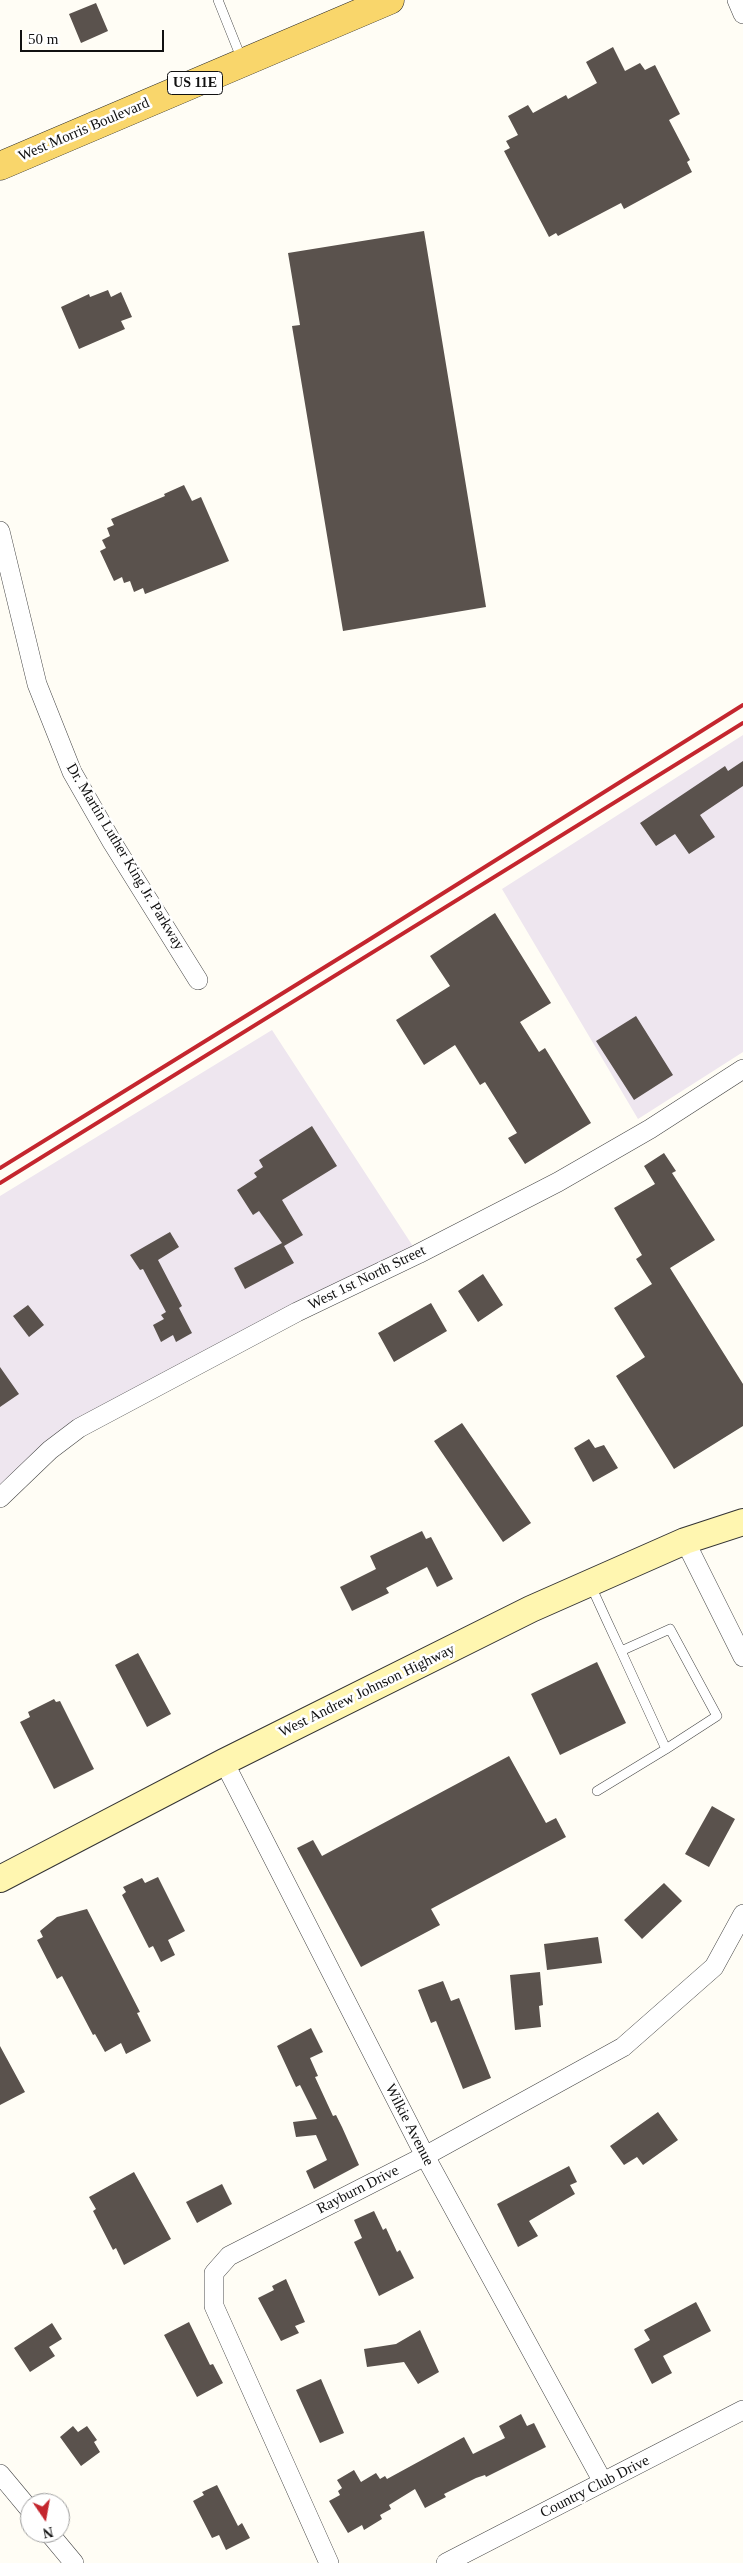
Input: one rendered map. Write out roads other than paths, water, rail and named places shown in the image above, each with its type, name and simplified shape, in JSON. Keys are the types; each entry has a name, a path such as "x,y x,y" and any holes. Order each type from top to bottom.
{"main road":[{"name":"West Morris Boulevard","path":"0,166 385,1"},
{"name":"West Andrew Johnson Highway","path":"0,1879 224,1762 531,1609 685,1542 743,1522"}],"street":[{"path":"737,0 743,14"},
{"name":"Dr. Martin Luther King Jr. Parkway","path":"0,530 37,684 72,772 112,842 198,980"},
{"name":"West 1st North Street","path":"0,1498 50,1450 78,1428 297,1312 418,1254 558,1182 650,1129 743,1069"},
{"path":"685,1542 743,1657"},
{"name":"Wilkie Avenue","path":"224,1762 425,2156 603,2482"},
{"name":"Rayburn Drive","path":"329,2563 214,2306 214,2273 229,2256 425,2156 623,2047 714,1967 743,1914"},
{"name":"Country Club Drive","path":"446,2563 743,2410"},
{"path":"0,2474 20,2498"},
{"path":"57,2543 74,2563"}],"lane":[{"path":"218,0 243,62"},
{"path":"589,1584 666,1749"},
{"path":"597,1791 717,1716 670,1629 621,1651"}],"railway":[{"path":"0,1168 743,705"},
{"path":"0,1183 743,723"}]}
